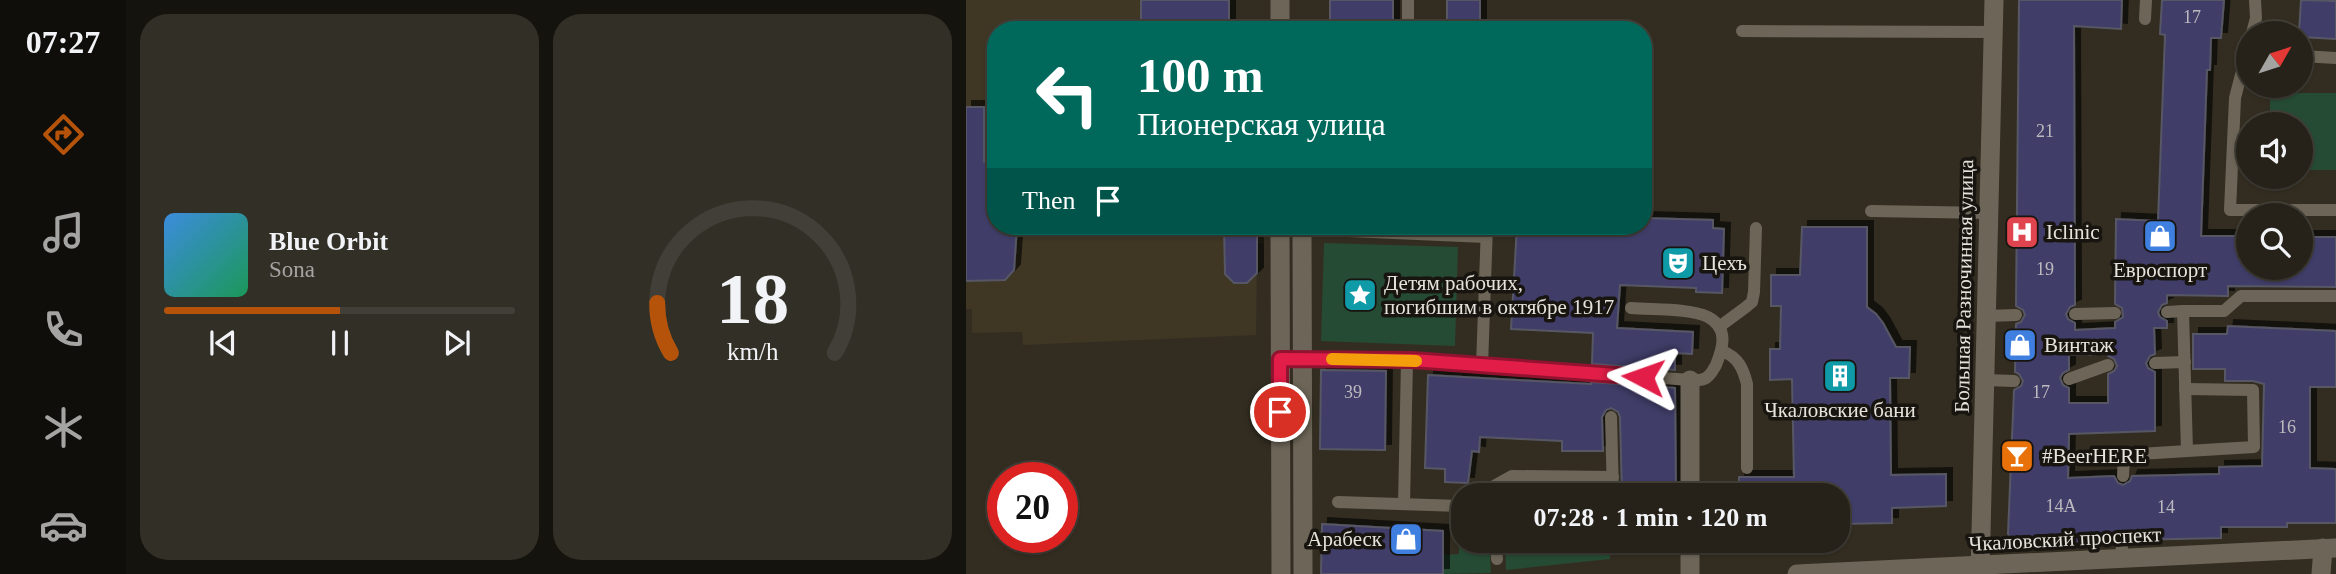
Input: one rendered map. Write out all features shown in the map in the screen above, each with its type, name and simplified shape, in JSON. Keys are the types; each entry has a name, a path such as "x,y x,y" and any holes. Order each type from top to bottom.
{"street":[{"path":"1280,0 1281,21"},
{"name":"Большая Разночинная улица","path":"1980,570 1994,0"},
{"path":"1280,235 1281,574"},
{"path":"1302,235 1303,574"},
{"path":"1690,380 1690,483"},
{"path":"2321,574 2329,548"},
{"name":"Чкаловский проспект","path":"1797,574 2097,567 2122,550 2329,548"},
{"path":"1690,553 1690,574"}],"lane":[{"path":"1408,0 1408,21"},
{"path":"2145,19 2146,0"},
{"path":"2255,0 2255,21"},
{"path":"1742,31 1994,32"},
{"path":"2314,57 2336,58"},
{"path":"2236,94 2230,210 2336,210"},
{"path":"1871,211 1989,214"},
{"path":"1719,327 1752,302 1756,228"},
{"path":"1482,366 1487,235"},
{"path":"2167,312 2224,312 2241,296 2336,296"},
{"path":"1280,359 1407,360 1690,380 1705,379 1712,374 1722,351 1724,338 1719,327 1709,317 1695,313 1631,308"},
{"path":"2183,311 2187,451"},
{"path":"2075,314 2115,313"},
{"path":"1986,316 2016,315"},
{"path":"1722,351 1738,362 1744,371 1747,384 1747,468"},
{"path":"1404,504 1407,360"},
{"path":"2155,363 2185,362"},
{"path":"2069,379 2108,365"},
{"path":"1985,380 2014,382"},
{"path":"2088,457 2254,447 2253,390 2185,389"},
{"path":"1611,416 1613,483"},
{"path":"2123,476 2124,455"},
{"path":"1501,483 1513,476 1613,477"},
{"path":"1338,502 1451,506"},
{"path":"1497,553 1497,559"}],"shaded area":[{"path":"966,0 1229,0 1229,21 987,21 987,235 1264,235 1264,243 1252,243 1257,260 1256,335 1023,345 1022,332 972,333 972,309 966,309"}],"green space":[{"path":"2314,93 2336,93 2336,170 2313,170 2313,112 2270,112 2270,98 2314,98"},
{"path":"1324,243 1458,247 1455,346 1321,341"},
{"path":"1490,553 1491,573 1443,574 1443,555"},
{"path":"1505,553 1610,553 1610,559 1506,570"}],"building":[{"path":"1141,0 1229,0 1229,21 1141,21"},
{"path":"1330,0 1393,0 1393,21 1330,21"},
{"path":"1447,0 1480,0 1480,21 1447,21"},
{"path":"2019,0 2122,0 2121,29 2074,26 2075,305 2070,307 2066,314 2068,319 2075,323 2075,330 2115,328 2115,322 2123,317 2122,308 2115,304 2116,219 2158,221 2165,35 2160,34 2162,0 2224,0 2221,38 2211,38 2210,70 2207,70 2201,236 2236,236 2236,280 2313,280 2313,237 2336,237 2336,287 2228,286 2228,296 2167,295 2167,303 2162,305 2158,312 2160,317 2167,321 2167,328 2154,328 2155,354 2150,356 2146,363 2148,368 2155,372 2155,431 2069,434 2068,478 2114,476 2118,483 2123,485 2130,481 2132,476 2219,474 2219,467 2262,466 2264,384 2253,381 2225,381 2225,369 2193,369 2193,334 2227,334 2228,326 2336,331 2336,387 2310,387 2310,468 2336,469 2336,523 2287,523 2287,527 2221,527 2221,538 2130,540 2128,534 2121,531 2115,533 2111,541 2016,545 2008,534 2014,390 2021,386 2023,381 2015,372 2016,324 2021,322 2025,315 2023,310 2016,306","holes":["2108,354 2117,366 2108,374 2108,403 2069,403 2069,388 2063,385 2060,378 2069,370 2069,355"]},
{"path":"2301,0 2336,1 2336,39 2314,38 2314,21 2300,21"},
{"path":"966,107 984,107 987,235 1016,235 1014,270 1005,280 966,281"},
{"path":"1652,218 1713,220 1713,228 1724,229 1722,293 1696,292 1696,288 1620,285 1617,328 1693,332 1692,354 1675,353 1675,370 1592,364 1593,333 1511,329 1516,235 1652,235"},
{"name":"Чкаловские бани","path":"1802,227 1867,227 1867,307 1883,323 1896,347 1910,347 1909,378 1890,378 1891,475 1946,474 1946,506 1892,508 1892,523 1850,524 1850,483 1739,483 1739,477 1794,477 1792,379 1770,380 1770,349 1780,349 1781,306 1771,306 1771,275 1800,275"},
{"path":"1224,235 1257,235 1257,273 1247,283 1234,283 1225,274"},
{"path":"1321,370 1386,371 1385,450 1320,449"},
{"path":"1428,375 1675,388 1676,483 1622,483 1620,417 1618,412 1611,408 1606,410 1602,417 1603,451 1562,451 1562,441 1480,437 1479,452 1472,451 1468,483 1445,482 1445,469 1425,468"},
{"path":"1322,524 1443,531 1443,574 1321,574"}],"slow traffic":[{"path":"1332,359 1416,361"}],"place":[{"name":"Iclinic","path":"2022,232"},
{"name":"Евроcпорт","path":"2160,236"},
{"name":"Цехъ","path":"1678,263"},
{"name":"Детям рабочих, погибшим в октябре 1917","path":"1360,295"},
{"name":"Винтаж","path":"2020,345"},
{"name":"Чкаловские бани","path":"1840,376"},
{"name":"#BeerHERE","path":"2017,456"},
{"name":"Арабеск","path":"1406,539"}],"route":[{"path":"1280,412 1280,359 1412,360 1643,377"}]}
